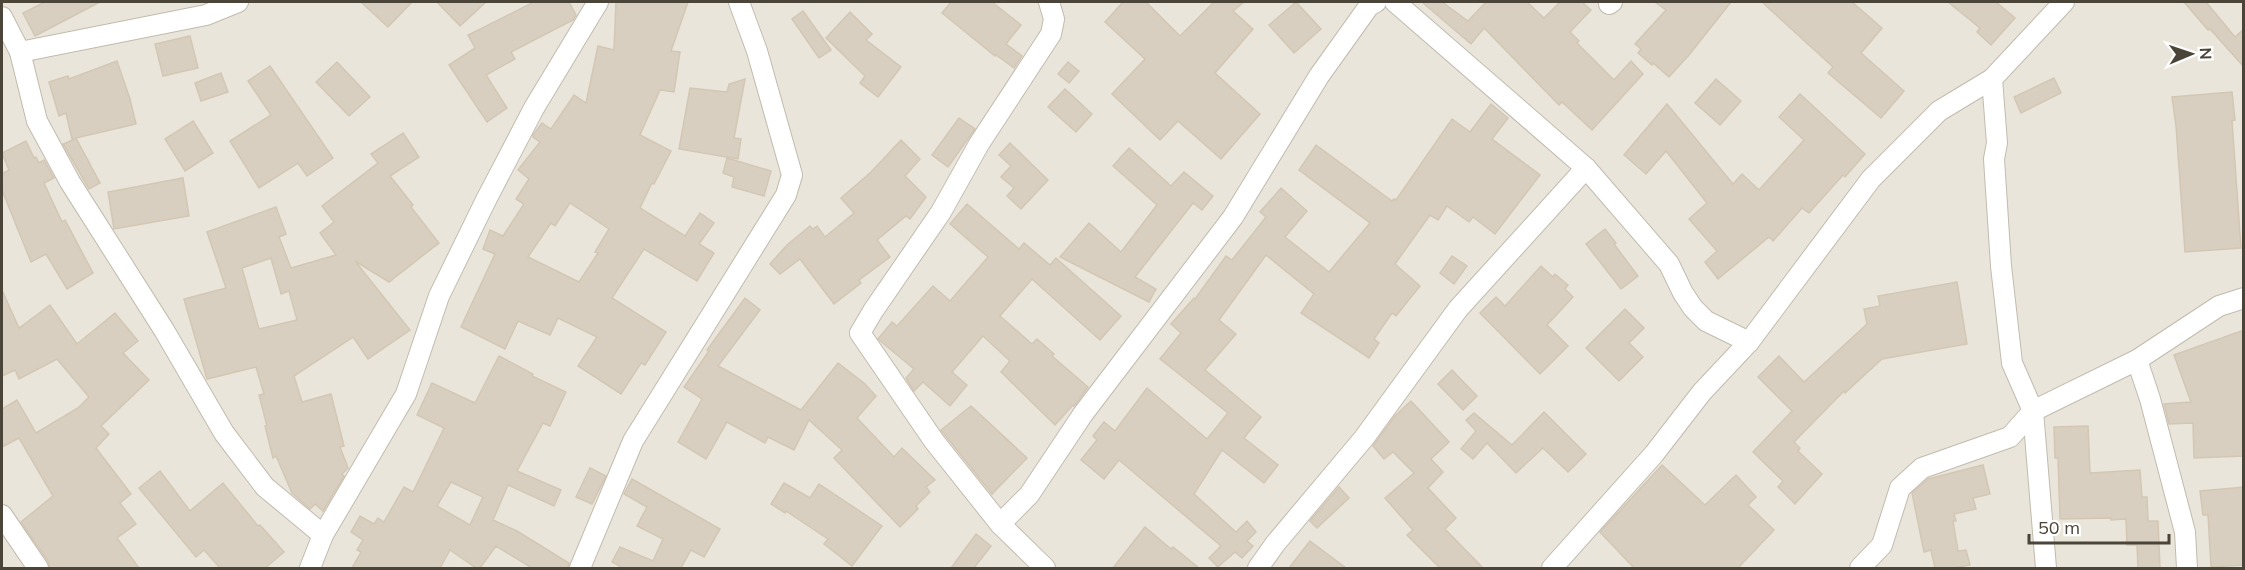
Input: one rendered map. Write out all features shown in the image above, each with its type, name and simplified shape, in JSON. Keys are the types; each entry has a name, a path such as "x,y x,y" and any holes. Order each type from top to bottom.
{"street":[{"path":"20,52 206,15 238,2"},
{"path":"310,568 323,535 406,394 444,285 534,108 598,2"},
{"path":"580,568 633,441 786,195 792,175 757,51 739,2"},
{"path":"1045,568 1000,524 934,441 860,333 941,212 979,144 1051,34 1054,19 1049,2"},
{"path":"1000,524 1029,495 1083,414 1233,217 1319,76 1369,6 1376,2"},
{"path":"1395,2 1586,168 1669,264 1693,308 1716,328 1749,342"},
{"path":"1552,568 1654,454 1702,392 1749,342 1871,179 1939,111 1992,79 2064,2"},
{"path":"2,17 20,52 37,121 70,182 164,330 224,433 265,487 323,535"},
{"path":"1992,79 1997,143 1994,159 2001,266 2012,363 2033,411 2046,568"},
{"path":"1258,568 1283,534 1364,438 1458,309 1586,168"},
{"path":"1860,568 1882,545 1900,488 1922,468 2010,437 2033,411 2137,360 2219,306 2244,298"},
{"path":"2137,360 2150,399 2185,532 2187,568"},
{"path":"2,516 38,568"}],"shaded area":[{"path":"2,2 2243,2 2243,568 2,568"}],"building":[{"path":"45,2 100,2 35,36 23,13"},
{"path":"361,2 412,2 388,27"},
{"path":"437,2 486,2 460,26"},
{"path":"534,2 569,2 576,15 573,20 511,52 515,59 486,75 507,108 487,122 449,65 475,48 468,35"},
{"path":"616,2 688,2 671,51 680,52 674,92 660,90 640,135 671,151 640,208 685,236 700,213 714,223 699,244 714,253 697,281 644,249 612,298 666,332 645,365 641,363 621,394 578,366 597,337 558,318 550,335 518,321 505,349 461,327 495,254 483,249 490,230 503,236 524,204 516,199 529,179 518,170 540,142 533,135 542,123 551,129 574,95 586,103 598,46 614,50","holes":["570,203 609,229 595,252 598,253 579,282 528,257 551,223 555,226"]},
{"path":"951,2 992,2 1021,25 1006,44 1022,56 1014,68 995,56 942,13"},
{"path":"1123,2 1146,2 1180,36 1214,2 1244,2 1233,11 1253,29 1215,73 1260,114 1221,159 1178,121 1160,140 1112,94 1145,59 1105,22"},
{"path":"1296,2 1321,29 1294,53 1269,25"},
{"path":"1422,2 1442,2 1468,21 1486,2 1527,2 1544,18 1560,2 1582,2 1591,10 1570,32 1579,41 1577,43 1614,80 1631,61 1643,74 1592,130 1562,102 1559,105 1484,28 1471,44"},
{"path":"1655,2 1731,2 1669,77 1638,53 1641,49 1635,44 1666,10"},
{"path":"1762,2 1852,2 1882,28 1861,53 1904,91 1881,118 1828,73 1833,67"},
{"path":"1948,2 1996,2 2015,18 1991,45 1977,32 1980,28"},
{"path":"2184,2 2206,2 2235,37 2244,29 2244,67 2210,29 2208,30"},
{"path":"803,11 831,50 819,58 792,19"},
{"path":"850,12 872,34 866,40 901,67 878,97 860,83 865,76 826,38"},
{"path":"190,36 198,68 163,76 155,44"},
{"path":"117,61 136,124 76,138 100,183 89,189 63,144 75,139 72,139 66,113 59,116 49,82 68,76 69,79"},
{"path":"337,62 370,97 349,116 316,82"},
{"path":"1068,62 1079,71 1069,83 1058,74"},
{"path":"270,66 333,158 307,176 298,163 259,188 230,141 271,115 248,81"},
{"path":"221,73 228,92 201,101 195,83"},
{"path":"2054,78 2061,93 2021,113 2014,97"},
{"path":"745,79 734,138 741,139 738,159 679,149 690,88 727,92 729,84"},
{"path":"1716,79 1741,101 1720,125 1695,103"},
{"path":"1065,89 1092,114 1076,132 1048,107"},
{"path":"2232,92 2241,248 2185,252 2172,97"},
{"path":"1800,94 1865,154 1809,213 1802,208 1773,241 1769,237 1718,279 1705,262 1717,251 1689,219 1707,203 1666,151 1646,174 1624,155 1667,104 1733,184 1742,174 1759,190 1804,140 1779,117"},
{"path":"1491,104 1508,118 1492,139 1540,175 1495,234 1473,217 1469,222 1447,206 1438,220 1430,215 1395,264 1420,286 1396,316 1392,313 1374,339 1379,343 1369,358 1301,313 1314,294 1266,255 1219,320 1236,334 1205,370 1261,417 1244,438 1278,465 1264,483 1222,450 1194,494 1236,532 1247,521 1256,532 1247,541 1253,546 1242,558 1235,552 1218,567 1209,558 1221,546 1119,460 1104,479 1081,460 1097,440 1093,436 1104,422 1115,431 1147,388 1207,439 1228,413 1160,359 1181,333 1171,324 1195,299 1226,256 1232,260 1266,217 1260,212 1281,188 1307,211 1285,237 1329,272 1370,223 1299,170 1316,145 1392,201 1396,200 1452,119 1470,132"},
{"path":"959,118 975,129 948,167 932,155"},
{"path":"193,121 213,153 185,171 165,139"},
{"path":"403,133 419,157 390,176 439,243 389,282 355,261 410,330 368,359 353,337 294,376 302,402 331,394 344,446 340,447 348,468 342,474 344,476 323,511 315,504 310,509 292,493 276,456 273,458 259,395 264,394 256,367 207,379 184,299 226,288 207,232 276,207 286,234 279,237 291,268 336,255 320,233 334,222 322,206 378,163 371,154","holes":["271,258 281,294 289,291 297,320 259,329 242,268"]},
{"path":"901,140 920,159 905,176 926,197 910,219 906,216 877,240 890,257 859,280 861,283 834,304 800,259 780,274 770,264 787,245 810,226 813,229 817,226 825,237 854,213 841,198 871,172"},
{"path":"26,141 34,158 36,157 39,163 44,160 54,178 44,183 62,222 65,220 93,273 67,289 46,254 31,262 2,190 2,174 9,170 2,153"},
{"path":"1010,143 1048,180 1021,209 1007,196 1014,188 1001,177 1011,166 999,155"},
{"path":"1129,148 1171,186 1184,172 1213,196 1202,210 1193,203 1135,277 1156,289 1149,302 1060,257 1089,223 1121,252 1157,205 1113,166"},
{"path":"727,158 771,171 764,196 732,187 734,177 723,173"},
{"path":"183,178 189,216 114,229 108,192"},
{"path":"967,204 1019,249 1024,243 1050,265 1056,258 1121,316 1100,340 1032,279 1000,316 1032,344 1037,339 1054,354 1052,356 1088,387 1074,406 1055,425 1001,372 1010,361 983,336 952,372 967,385 950,406 923,382 914,391 906,378 914,369 878,339 892,322 897,326 933,286 950,301 988,257 950,224"},
{"path":"1605,229 1638,276 1621,289 1586,244"},
{"path":"1452,256 1467,266 1454,284 1440,273"},
{"path":"1541,266 1553,277 1555,274 1568,285 1565,289 1573,297 1547,325 1568,346 1540,374 1480,313 1496,297 1505,306"},
{"path":"1957,282 1967,344 1882,359 1845,393 1844,391 1794,442 1800,448 1798,451 1822,474 1795,504 1778,487 1783,481 1753,452 1792,411 1758,377 1779,356 1804,382 1867,324 1864,309 1880,306 1878,296"},
{"path":"2,290 19,328 50,305 77,344 115,313 138,341 123,353 149,380 101,426 109,434 96,448 131,494 120,503 136,524 117,538 139,568 50,568 48,561 21,522 53,496 19,438 2,447 2,409 17,400 36,433 78,408 89,397 57,359 19,379 15,370 2,376"},
{"path":"745,298 760,310 718,366 801,410 838,363 864,383 876,396 857,418 894,457 902,448 935,480 926,487 930,492 916,506 918,509 900,527 834,458 842,450 809,420 794,450 768,437 765,443 727,422 706,459 678,442 702,399 684,387 709,351 707,350"},
{"path":"1625,309 1644,328 1629,343 1643,357 1619,381 1586,348"},
{"path":"2244,330 2244,456 2194,458 2193,423 2169,424 2164,404 2191,402 2174,355"},
{"path":"499,356 533,374 532,376 566,392 550,426 543,423 517,471 561,490 554,506 508,485 493,520 517,531 569,563 568,568 532,568 496,546 480,568 476,568 450,550 440,568 352,568 361,552 357,550 363,540 351,532 360,516 374,524 378,518 384,522 404,487 413,492 444,428 417,415 432,383 475,403","holes":["451,482 483,497 470,525 437,506"]},
{"path":"1452,370 1477,396 1463,410 1438,384"},
{"path":"1411,401 1449,442 1431,459 1443,472 1428,488 1456,518 1445,529 1483,568 1440,568 1407,535 1413,530 1385,498 1414,473 1393,452 1384,459 1373,446 1395,416"},
{"path":"971,406 1027,458 992,494 941,430"},
{"path":"1544,412 1586,454 1568,472 1543,448 1516,473 1487,443 1473,459 1461,449 1476,431 1466,420 1474,413 1512,445"},
{"path":"2088,426 2090,473 2140,470 2142,497 2147,497 2148,521 2158,521 2160,568 2138,568 2137,545 2127,545 2126,519 2060,519 2058,458 2055,458 2054,427"},
{"path":"1662,465 1705,505 1736,475 1756,497 1748,505 1774,530 1738,568 1634,568 1600,532"},
{"path":"1983,465 1990,494 1973,498 1976,509 1954,514 1956,521 1953,521 1958,551 1966,550 1970,565 1935,568 1931,550 1924,552 1912,493 1928,479"},
{"path":"590,468 606,476 592,504 576,497"},
{"path":"160,471 190,511 223,483 258,526 260,525 284,552 265,568 220,568 204,550 196,557 139,488"},
{"path":"632,479 720,529 704,557 691,550 681,568 623,568 612,562 620,547 653,561 663,539 637,526 647,507 624,494"},
{"path":"784,483 810,498 819,484 882,526 852,566 824,544 828,539 786,511 785,513 771,504"},
{"path":"1339,487 1349,498 1317,528 1310,521"},
{"path":"2244,487 2244,565 2211,567 2208,515 2203,515 2200,491"},
{"path":"1145,527 1171,549 1173,547 1199,568 1113,568"},
{"path":"976,534 991,546 974,568 951,568"},
{"path":"1310,541 1346,568 1289,568"}]}
